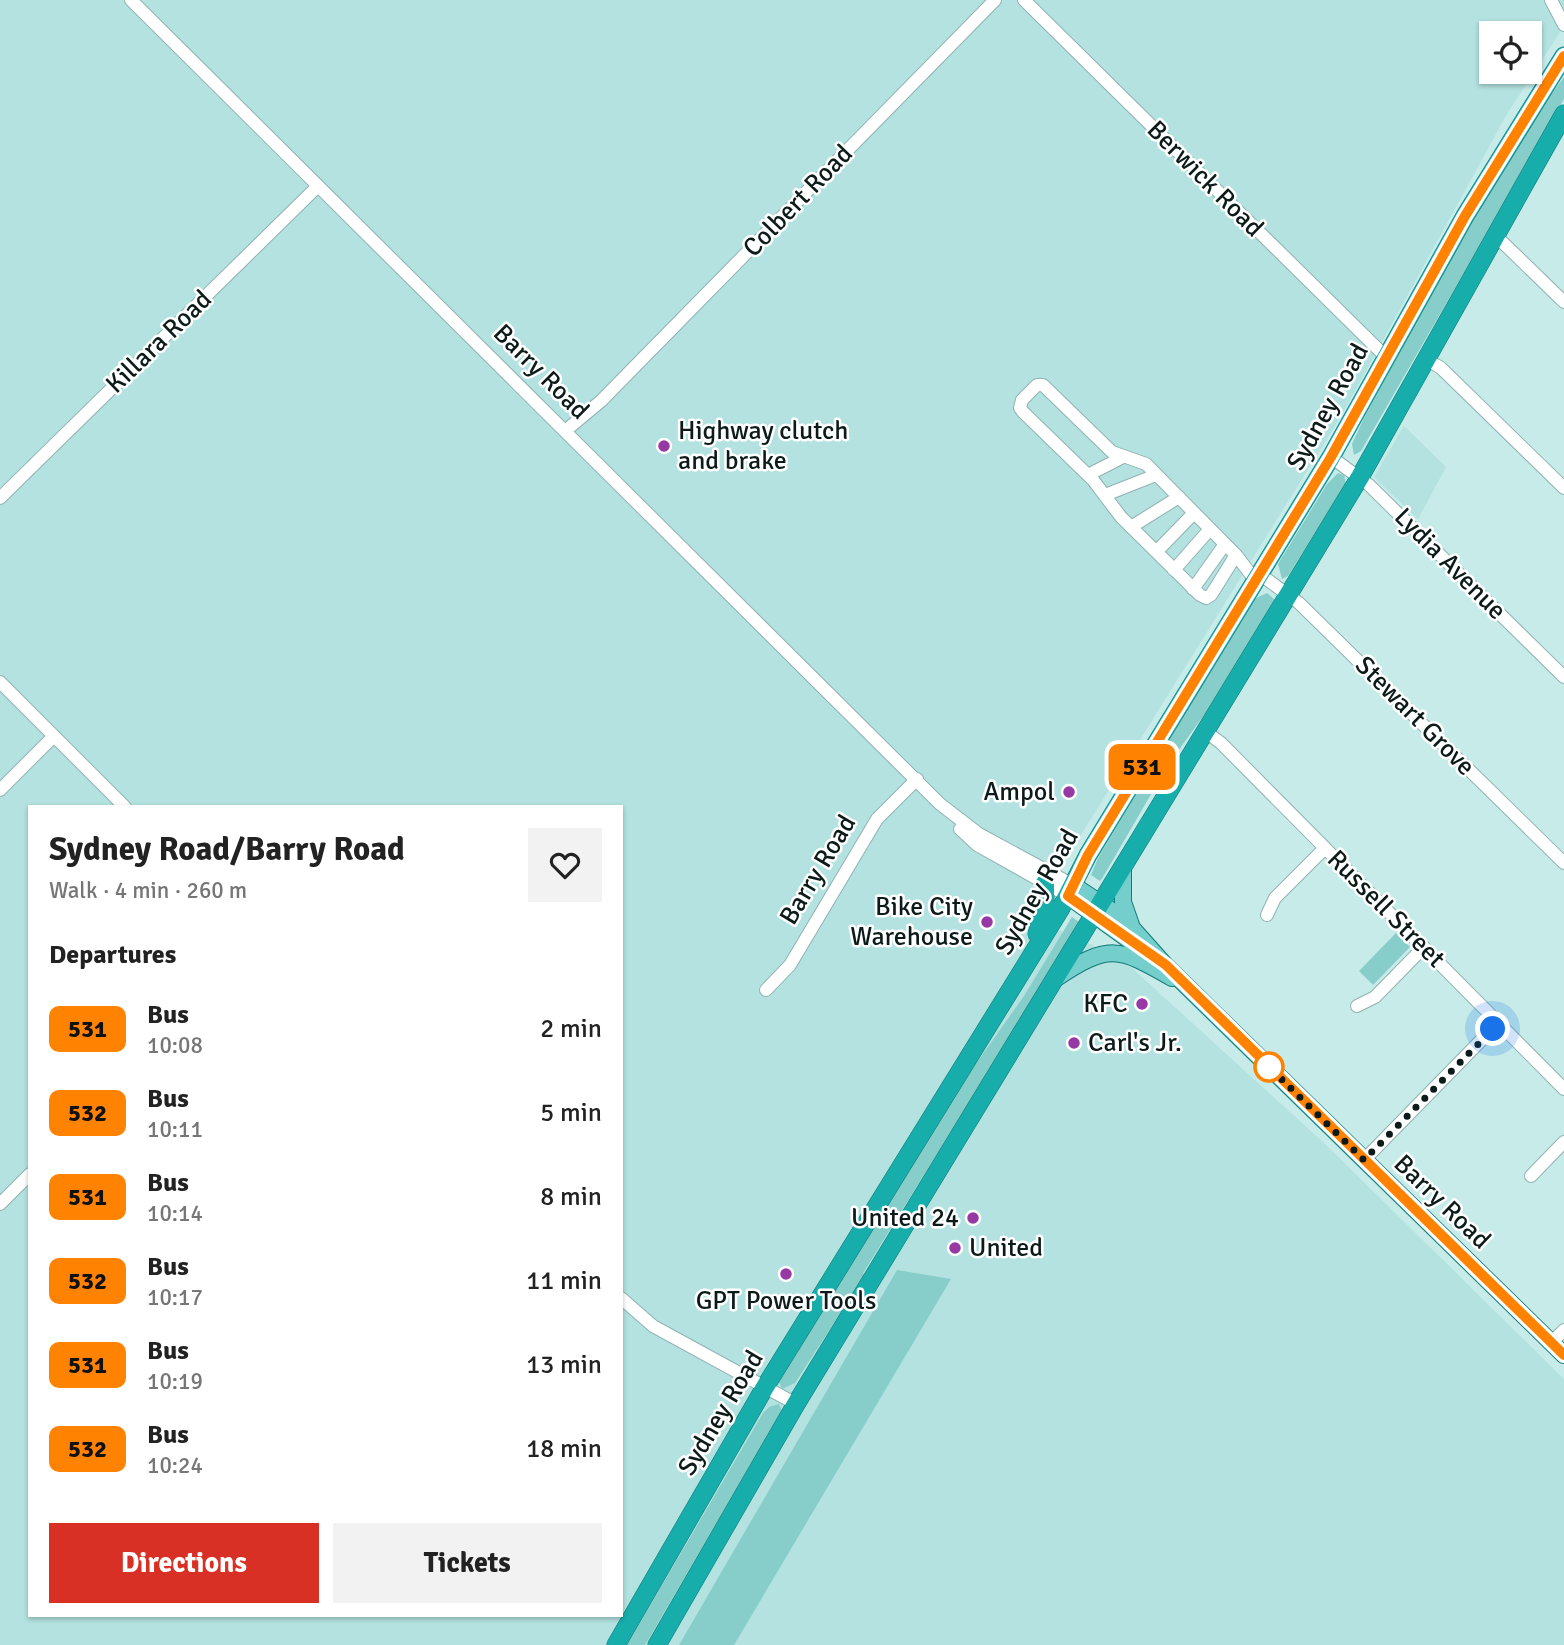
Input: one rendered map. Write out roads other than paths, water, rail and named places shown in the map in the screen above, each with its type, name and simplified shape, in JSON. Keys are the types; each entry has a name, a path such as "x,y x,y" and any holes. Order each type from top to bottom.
{"highway":[{"name":"Sydney Road","path":"616,1645 765,1387 1030,958 1088,855 1259,578 1331,457 1465,216 1564,56"},
{"path":"657,1645 796,1404 1360,477 1494,234 1564,114"},
{"path":"1030,958 1045,906 1045,883"}],"main road":[{"path":"1123,866 1123,902 1133,928"},
{"name":"Barry Road","path":"1070,890 1133,928 1189,989 1564,1355"},
{"name":"Barry Road","path":"1098,908 1166,965"},
{"path":"1055,979 1096,956 1117,952 1135,957 1189,989"}],"street":[{"name":"Barry Road","path":"131,0 916,779 977,845 1045,883 1070,890"},
{"name":"Colbert Road","path":"568,434 995,0"},
{"name":"Berwick Road","path":"1024,0 1386,357"},
{"path":"1551,0 1564,25"},
{"name":"Killara Road","path":"0,498 318,186"},
{"path":"1494,234 1564,302"},
{"path":"1426,359 1441,368 1564,488"},
{"name":"Stewart Grove","path":"1088,475 1021,411 1022,400 1037,385 1043,385 1106,448 1121,458 1139,460 1259,578 1290,595 1564,863"},
{"name":"Lydia Avenue","path":"1331,457 1360,477 1564,677"},
{"path":"1121,458 1088,475 1131,527 1193,589 1208,597 1236,555"},
{"path":"1105,495 1156,475"},
{"path":"1131,527 1179,498"},
{"path":"1157,551 1194,513"},
{"path":"1174,570 1210,529"},
{"path":"1193,589 1225,544"},
{"path":"0,682 123,805"},
{"name":"Russell Street","path":"1206,732 1564,1089"},
{"path":"0,790 54,736"},
{"name":"Barry Road","path":"766,990 790,965 877,819 916,779"},
{"name":"Barry Road","path":"940,804 979,834 1070,890"},
{"path":"1267,915 1275,898 1325,848"},
{"path":"1357,1006 1375,997 1424,947"},
{"path":"1364,1160 1498,1023"},
{"path":"1531,1176 1564,1142"},
{"path":"0,1204 28,1176"},
{"path":"623,1300 653,1326 796,1404"},
{"path":"1551,1343 1564,1330"}],"place":[{"name":"Highway clutch and brake","path":"664,446"},
{"name":"Ampol","path":"1069,792"},
{"name":"Bike City Warehouse","path":"987,922"},
{"name":"KFC","path":"1142,1004"},
{"name":"Carl's Jr.","path":"1074,1043"},
{"name":"United 24","path":"973,1218"},
{"name":"United","path":"955,1248"},
{"name":"GPT Power Tools","path":"786,1274"}]}
